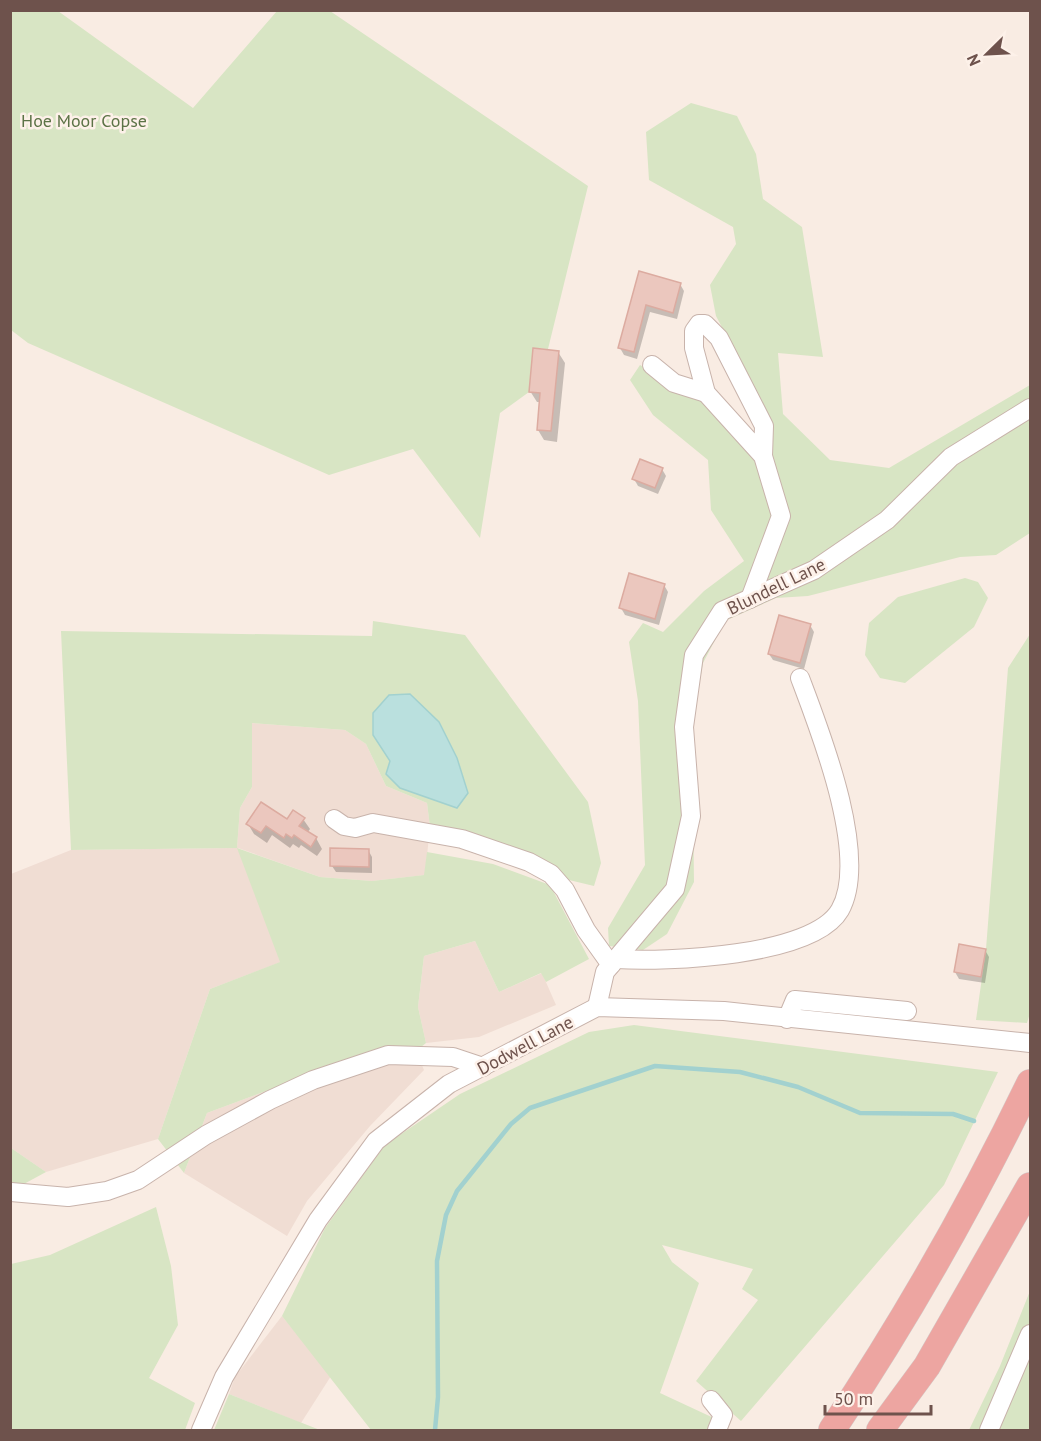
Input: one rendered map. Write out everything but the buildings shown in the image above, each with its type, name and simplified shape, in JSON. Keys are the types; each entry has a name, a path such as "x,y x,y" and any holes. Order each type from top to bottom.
{"highway":[{"path":"832,1431 891,1342 1000,1146 1030,1083"},
{"path":"880,1431 927,1366 1030,1186"}],"street":[{"path":"750,599 781,516 763,456 764,426 750,403 735,365 719,338 705,324 699,324 694,332 694,348 706,393 763,456"},
{"path":"652,365 674,383 706,393"},
{"name":"Blundell Lane","path":"597,1007 605,972 675,889 691,816 684,727 694,655 722,611 823,564 887,520 951,457 1030,408"},
{"path":"334,819 344,826 355,828 382,824 462,839 530,862 551,874 565,890 586,930 614,962 685,958 754,950 814,933 839,912 848,887 843,816 835,772 800,678"},
{"path":"787,1019 795,1000 907,1011"},
{"name":"Dodwell Lane","path":"201,1431 224,1377 318,1220 376,1141 449,1084 597,1007 724,1011 1030,1043"},
{"path":"11,1192 68,1197 107,1191 138,1180 206,1135 270,1100 313,1080 388,1055 453,1058 483,1067"},
{"path":"989,1431 1030,1334"},
{"path":"711,1400 723,1415 717,1431"}],"shaded area":[{"path":"251,723 345,730 366,744 386,786 427,803 430,827 425,875 372,881 320,877 238,848 281,962 210,989 158,1139 46,1172 11,1148 11,874 71,850 237,848 240,808 252,787"},
{"path":"475,941 499,992 542,973 556,1005 479,1037 426,1043 418,1007 424,956"},
{"path":"416,1051 424,1070 370,1126 307,1201 287,1236 184,1173 207,1113 344,1062"},
{"path":"282,1316 331,1376 301,1423 229,1394 235,1377"}],"green space":[{"name":"Hoe Moor Copse","path":"10,11 58,11 193,108 277,11 330,11 588,186 548,349 533,348 529,392 500,413 480,538 413,449 329,475 28,343 11,330"},
{"path":"691,103 737,116 756,154 763,199 802,227 823,357 778,353 783,414 830,460 889,468 1030,385 1030,533 996,555 960,557 808,596 776,598 725,621 703,663 692,727 694,882 667,934 643,950 609,946 608,928 645,865 638,701 629,642 643,623 663,632 704,591 744,561 711,510 708,460 653,415 630,380 640,365 701,401 736,440 773,424 716,316 710,285 736,244 733,227 649,180 646,132"},
{"path":"965,578 978,582 988,598 974,627 905,683 880,678 865,655 869,623 898,597"},
{"path":"373,621 465,635 588,802 601,863 594,886 569,880 488,838 430,827 427,803 386,786 366,744 345,730 252,723 252,787 240,808 237,848 71,850 61,631 372,636"},
{"path":"1030,634 1030,1013 1027,1023 976,1020 986,949 1008,668"},
{"path":"237,848 320,877 372,881 424,875 427,852 493,864 550,885 589,959 546,982 541,973 499,992 475,941 424,956 418,1007 426,1043 416,1051 344,1062 207,1113 184,1173 158,1139 210,989 280,962"},
{"path":"634,1025 998,1072 944,1185 741,1421 696,1381 758,1300 742,1289 753,1269 662,1245 672,1262 699,1283 660,1393 718,1420 708,1430 371,1430 282,1316 325,1228 385,1145 460,1094 589,1032"},
{"path":"11,1148 46,1172 11,1191"},
{"path":"156,1207 171,1266 178,1325 149,1378 195,1403 185,1430 11,1430 11,1264 50,1255"},
{"path":"1030,1291 1030,1430 969,1430 1000,1366"},
{"path":"229,1394 320,1430 214,1430"}],"water":[{"path":"410,694 439,722 457,758 468,793 457,808 400,788 386,774 390,761 373,735 373,713 389,695"}],"waterway":[{"path":"435,1430 438,1397 437,1261 446,1215 457,1191 511,1124 530,1108 655,1066 740,1072 798,1087 860,1113 953,1114 974,1121"}]}
